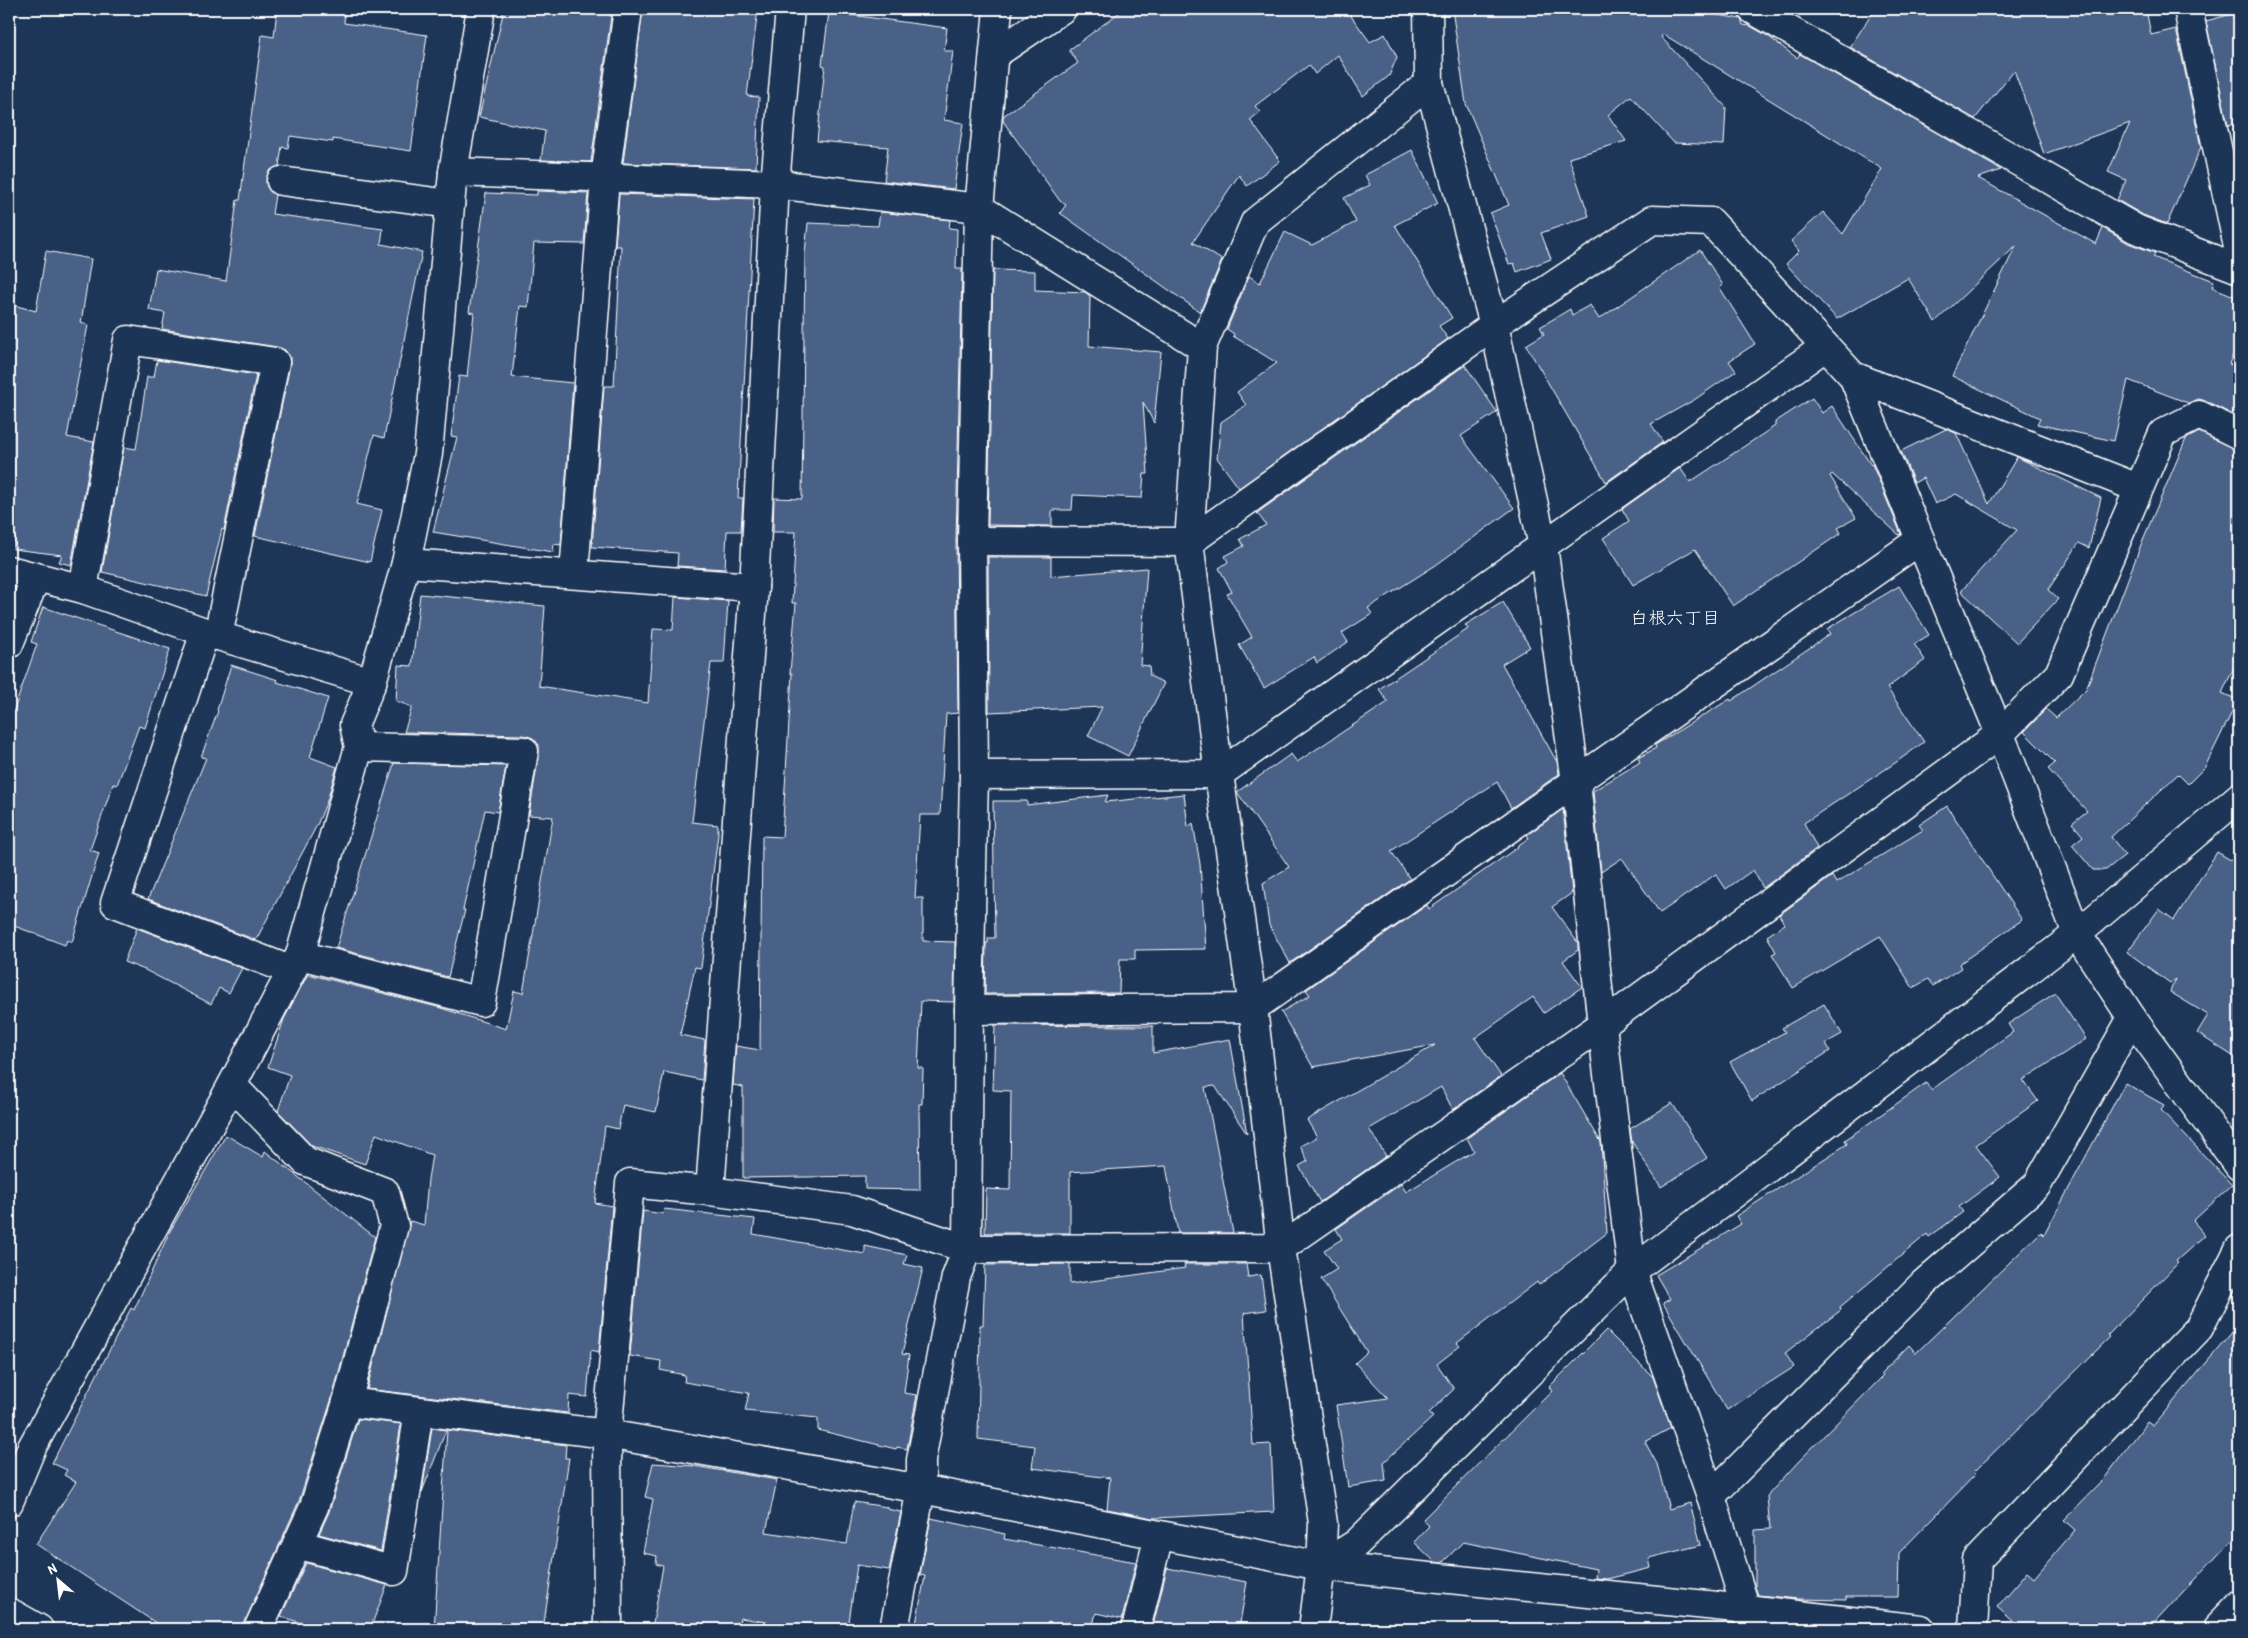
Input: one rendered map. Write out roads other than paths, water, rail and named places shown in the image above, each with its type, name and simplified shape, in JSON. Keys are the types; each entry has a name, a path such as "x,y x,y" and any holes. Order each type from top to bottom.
{"street":[{"path":"9,1502 32,1447 232,1085 295,962 359,747 354,725 372,682 406,563 428,454 453,172 481,9"},
{"path":"574,573 605,178 628,9"},
{"path":"710,1191 754,586 775,184 790,9"},
{"path":"894,1629 921,1489 922,1460 956,1277 967,1250 969,1010 974,775 972,541 979,208 998,9"},
{"path":"994,55 1062,9"},
{"path":"1428,9 1430,83 1494,325 1543,546 1576,782 1602,1025 1632,1271 1711,1496 1749,1619"},
{"path":"1752,9 2136,229 2239,269"},
{"path":"2188,9 2239,252"},
{"path":"1314,1629 1321,1566 1323,1523 1281,1248 1253,1008 1219,774 1189,542 1202,347 1254,222 1430,83"},
{"path":"453,172 775,184 979,208 1202,347"},
{"path":"281,181 450,204"},
{"path":"972,541 1189,542 1494,325 1652,220 1711,222 1853,376 2000,734 2077,934 2132,1018 2239,1166"},
{"path":"83,588 128,340 275,362 211,634 115,903 295,962 481,1002 524,751 359,747"},
{"path":"974,775 1219,774 1826,347"},
{"path":"1853,376 2138,488"},
{"path":"608,1629 607,1434 630,1184 710,1191 852,1210 967,1250 1281,1248 1602,1025 2000,734 2059,674 2162,433 2199,415 2239,436"},
{"path":"969,1010 1253,1008 1920,540"},
{"path":"406,563 754,586"},
{"path":"9,570 83,588 211,634 372,682"},
{"path":"9,644 36,577"},
{"path":"1321,1566 1357,1543 1632,1271 2077,934 2239,797"},
{"path":"1711,1496 1924,1284 2037,1186 2132,1018"},
{"path":"232,1085 305,1161 385,1192 394,1226 347,1402 314,1508 258,1629"},
{"path":"1974,1629 1977,1560 2198,1328 2239,1249"},
{"path":"347,1402 607,1434 921,1489 1321,1566 1749,1619 1921,1629"},
{"path":"296,1544 394,1571 419,1411"},
{"path":"1136,1629 1159,1535"},
{"path":"2216,1629 2239,1605"},
{"path":"9,1612 39,1629"}],"district":[{"name":"白根六丁目","path":"1675,617"}]}
